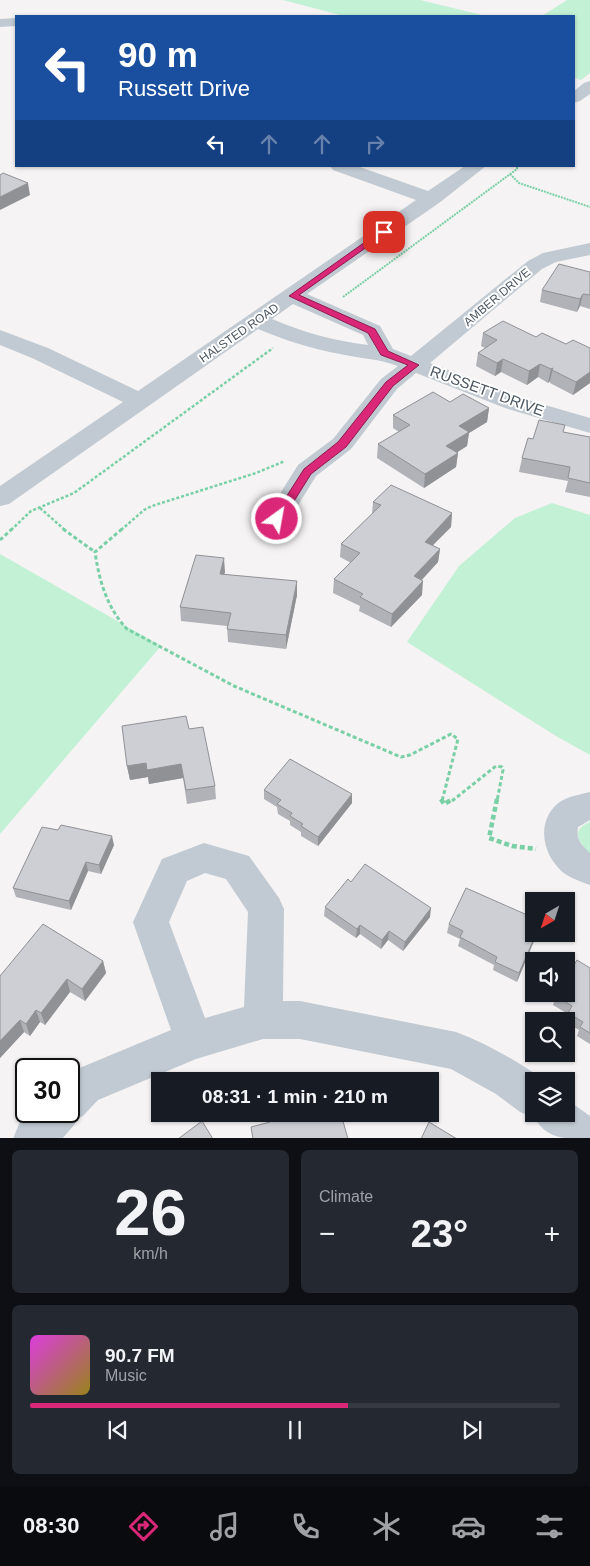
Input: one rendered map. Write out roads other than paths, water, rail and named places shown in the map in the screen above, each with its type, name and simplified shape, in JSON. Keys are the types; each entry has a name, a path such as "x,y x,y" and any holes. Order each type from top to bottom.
{"street":[{"path":"0,23 15,22"},
{"path":"575,97 590,86"},
{"path":"343,167 439,194"},
{"path":"378,167 439,194"},
{"name":"HALSTED ROAD","path":"0,498 258,321 476,167"},
{"name":"AMBER DRIVE","path":"277,519 307,472 342,444 390,384 535,265 550,257 590,250"},
{"path":"293,296 372,331 384,353"},
{"name":"RUSSETT DRIVE","path":"258,321 292,335 341,348 384,353 513,403 590,426"},
{"path":"0,337 40,353 140,401"},
{"path":"590,806 571,812 564,819 560,828 560,838 564,849 571,859 590,870"},
{"path":"194,1040 151,922 174,870 204,858 237,867 266,909 263,1020"},
{"path":"80,1090 84,1086 194,1040 263,1020 300,1020 456,1051 510,1080 525,1091"},
{"path":"565,1122 587,1138"},
{"path":"34,1138 48,1123"}]}
